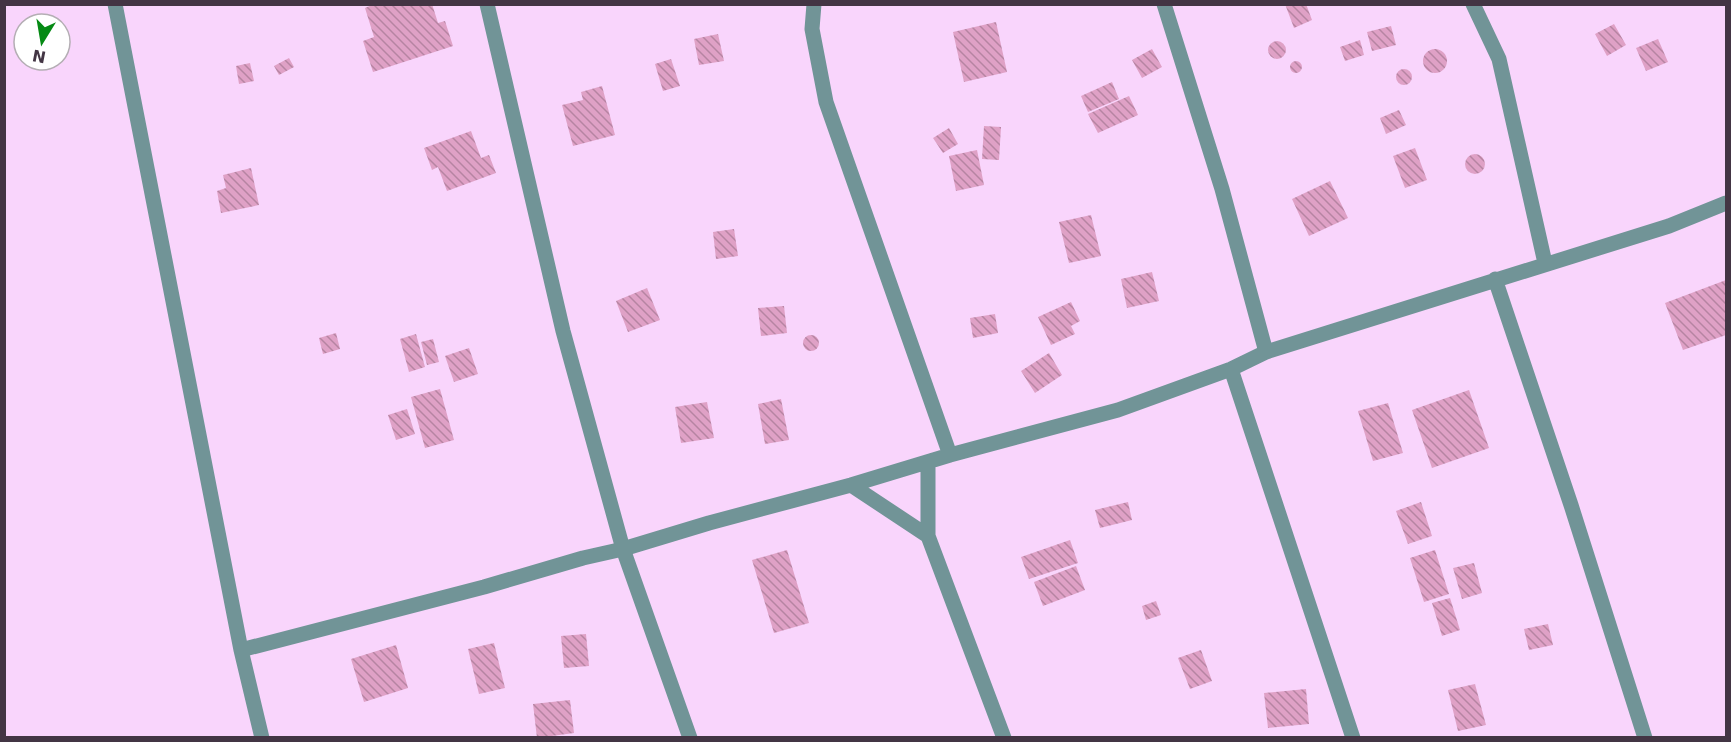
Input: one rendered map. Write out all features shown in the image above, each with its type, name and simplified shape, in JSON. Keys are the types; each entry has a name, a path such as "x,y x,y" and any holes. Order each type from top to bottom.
{"street":[{"path":"116,4 242,650 262,738"},
{"path":"487,4 562,331 623,549 690,738"},
{"path":"814,4 812,29 826,102 950,455"},
{"path":"1164,4 1222,189 1266,352"},
{"path":"1473,4 1499,59 1545,263"},
{"path":"242,650 623,549 950,455 1118,410 1231,369 1266,352 1669,226 1726,203"},
{"path":"1495,279 1645,738"},
{"path":"1231,369 1353,738"},
{"path":"928,462 927,536 1004,738"},
{"path":"851,485 927,536"}],"building":[{"path":"374,4 432,4 438,23 445,21 453,46 373,72 363,41 374,37 365,8"},
{"path":"1285,4 1306,4 1312,20 1294,28"},
{"path":"996,22 1007,72 964,82 953,32"},
{"path":"1614,24 1626,45 1607,56 1595,34"},
{"path":"1391,26 1396,45 1372,51 1367,32"},
{"path":"718,34 724,61 699,65 694,39"},
{"path":"1658,39 1668,62 1646,71 1636,48"},
{"path":"1360,40 1364,55 1345,61 1340,47"},
{"path":"1277,41 1283,44 1286,50 1283,56 1277,59 1271,56 1268,50 1271,44"},
{"path":"1152,49 1162,67 1142,78 1132,60"},
{"path":"1435,49 1443,53 1447,61 1443,69 1435,73 1427,69 1423,61 1427,53"},
{"path":"289,58 294,67 279,75 274,66"},
{"path":"671,59 680,86 663,91 655,64"},
{"path":"1298,61 1302,67 1298,73 1294,73 1290,65"},
{"path":"250,63 254,81 239,84 236,66"},
{"path":"1401,69 1407,69 1412,77 1410,83 1401,85 1396,80 1396,74"},
{"path":"1112,82 1119,99 1088,112 1081,96"},
{"path":"602,86 615,135 573,146 562,105 583,100 581,92"},
{"path":"1129,96 1138,115 1098,133 1088,114"},
{"path":"1399,110 1406,125 1386,134 1380,118"},
{"path":"984,126 1001,127 999,160 982,159"},
{"path":"949,128 958,144 943,153 933,138"},
{"path":"471,131 481,158 489,155 496,173 447,191 438,167 432,170 424,148"},
{"path":"1415,148 1427,180 1405,188 1393,156"},
{"path":"977,150 984,185 956,191 949,156"},
{"path":"1475,154 1482,157 1485,164 1482,171 1475,174 1468,171 1465,164 1468,157"},
{"path":"251,168 259,205 221,213 217,191 226,188 223,175"},
{"path":"1330,181 1348,218 1309,236 1292,199"},
{"path":"1091,215 1101,256 1069,263 1059,222"},
{"path":"734,229 738,256 716,259 713,232"},
{"path":"1152,272 1159,301 1127,308 1121,279"},
{"path":"1726,280 1726,335 1683,350 1665,303"},
{"path":"647,288 660,320 628,332 616,301"},
{"path":"1071,302 1080,321 1071,326 1075,334 1051,345 1038,317"},
{"path":"784,306 787,333 761,336 758,308"},
{"path":"995,314 998,333 973,338 970,318"},
{"path":"336,333 340,349 323,354 319,338"},
{"path":"416,334 425,367 409,372 400,339"},
{"path":"808,335 814,335 819,343 817,349 808,351 803,346 803,340"},
{"path":"433,339 439,362 427,365 421,342"},
{"path":"469,348 478,374 454,382 445,356"},
{"path":"1049,353 1062,375 1035,393 1021,371"},
{"path":"440,389 454,440 425,448 411,397"},
{"path":"1469,390 1489,448 1432,468 1412,410"},
{"path":"781,399 789,440 765,444 758,404"},
{"path":"707,402 714,438 681,443 675,407"},
{"path":"1388,403 1403,453 1373,461 1358,411"},
{"path":"407,409 415,434 396,440 388,415"},
{"path":"1128,502 1132,520 1100,528 1095,510"},
{"path":"1421,502 1432,536 1408,544 1396,511"},
{"path":"1070,540 1078,563 1029,579 1021,557"},
{"path":"787,550 809,623 774,633 752,560"},
{"path":"1435,550 1449,594 1424,602 1410,558"},
{"path":"1474,563 1482,593 1462,599 1453,568"},
{"path":"1076,566 1085,590 1043,606 1034,582"},
{"path":"1450,598 1460,630 1442,636 1432,603"},
{"path":"1156,601 1161,615 1146,620 1142,606"},
{"path":"1548,624 1553,645 1529,650 1524,629"},
{"path":"586,634 589,666 564,668 561,636"},
{"path":"494,643 505,688 479,694 468,649"},
{"path":"396,645 408,688 364,702 351,659"},
{"path":"1201,650 1212,681 1190,689 1178,658"},
{"path":"1475,684 1486,725 1458,731 1448,690"},
{"path":"1306,689 1309,724 1268,728 1264,693"},
{"path":"570,700 574,733 537,738 533,704"}]}
